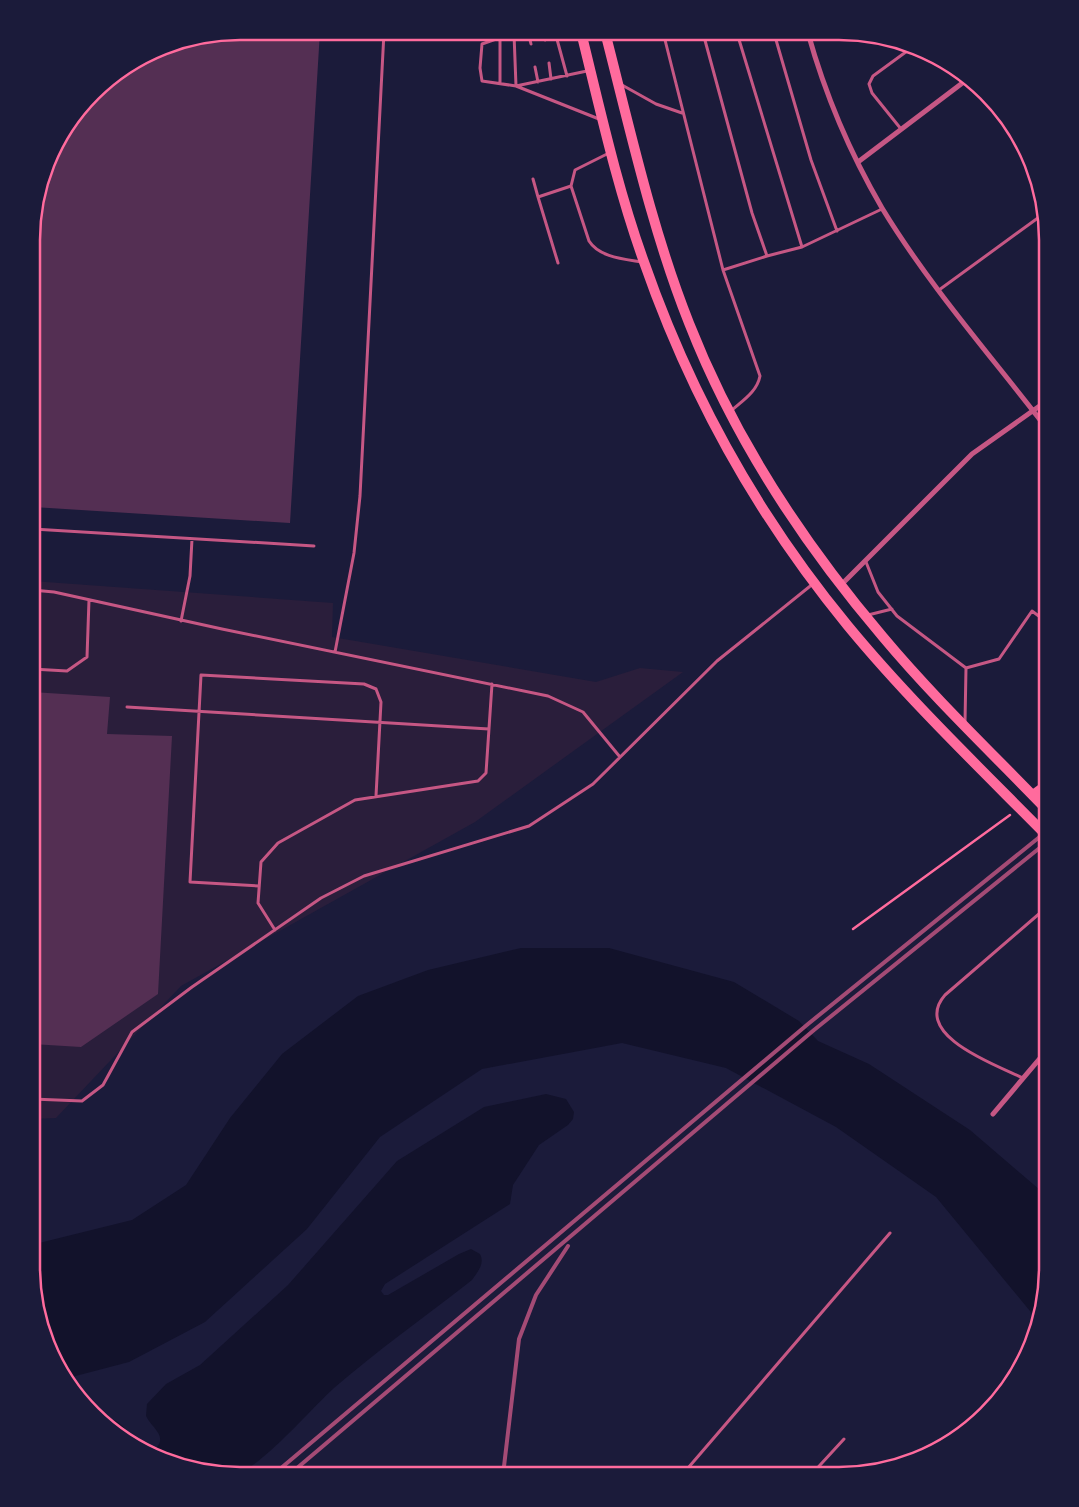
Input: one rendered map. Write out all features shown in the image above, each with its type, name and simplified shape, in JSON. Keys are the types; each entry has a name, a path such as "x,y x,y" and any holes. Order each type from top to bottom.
{"main road":[{"path":"583,40 612,152 644,262 696,389 729,452 770,520 814,583 884,668 1039,827"},
{"path":"607,40 644,181 678,294 702,354 730,411 773,488 841,586 904,662 1039,801"},
{"path":"1033,795 1039,791"}],"street":[{"path":"810,40 832,106 858,162 883,208 939,290 1039,418"},
{"path":"858,162 963,83"},
{"path":"841,586 972,454 1039,408"},
{"path":"993,1114 1039,1059"}],"lane":[{"path":"335,652 354,553 360,496 384,40"},
{"path":"494,40 482,44 480,68 482,81 516,86 604,120"},
{"path":"500,40 500,83"},
{"path":"515,40 516,86"},
{"path":"530,40 531,44"},
{"path":"557,40 567,76"},
{"path":"665,40 723,270 760,376 759,384 730,411"},
{"path":"705,40 752,213 767,256"},
{"path":"739,40 802,247"},
{"path":"776,40 811,160 837,231"},
{"path":"901,130 872,93 869,84 873,76 906,52"},
{"path":"549,63 552,79"},
{"path":"535,67 538,82"},
{"path":"516,86 590,70"},
{"path":"618,84 656,104 682,113"},
{"path":"612,152 575,170 571,186 588,241 594,249 617,258 644,262"},
{"path":"533,179 558,263"},
{"path":"538,197 571,186"},
{"path":"723,270 802,247 883,208"},
{"path":"939,290 1038,218"},
{"path":"40,530 314,546"},
{"path":"181,621 190,576 192,539"},
{"path":"866,562 878,592 892,609 909,626 966,668"},
{"path":"40,1099 82,1101 102,1085 132,1032 192,987 321,898 364,876 529,826 593,784 718,662 814,583"},
{"path":"40,591 548,696 583,712 620,757"},
{"path":"40,669 67,671 87,657 89,600"},
{"path":"866,616 892,609"},
{"path":"966,668 998,659 1032,611 1039,616"},
{"path":"965,725 966,668"},
{"path":"259,886 190,882 201,675 364,684 376,689 381,702 376,796"},
{"path":"275,930 258,903 261,862 278,843 355,800 478,781 486,773 492,684"},
{"path":"127,707 489,729"},
{"path":"1023,1078 973,1055 948,1038 937,1018 940,1001 1039,915"},
{"path":"689,1467 890,1233"},
{"path":"818,1467 844,1439"}],"path":[{"path":"853,929 1019,808"}],"shaded area":[{"path":"40,582 333,603 332,637 596,682 640,668 683,672 475,822 181,986 56,1118 40,1119"},
{"path":"521,948 609,948 734,982 799,1021 818,1041 869,1064 970,1130 1039,1189 1039,1280 1033,1315 936,1197 836,1127 726,1068 622,1043 482,1069 380,1137 307,1229 205,1322 129,1362 73,1377 55,1344 47,1319 40,1280 40,1243 132,1220 186,1185 230,1118 282,1054 358,996 428,970"},
{"path":"546,1094 566,1099 574,1112 573,1119 568,1125 539,1145 513,1185 510,1204 385,1284 381,1291 384,1295 388,1295 471,1249 480,1254 482,1261 472,1280 334,1388 287,1436 251,1467 227,1467 201,1463 155,1448 160,1439 146,1416 147,1404 166,1384 200,1365 288,1285 397,1161 484,1107"},
{"path":"110,1419 118,1422 127,1432"}],"building":[{"path":"227,40 319,40 290,523 40,507 40,227 47,188 55,163 81,118 118,81 163,55 201,44"},
{"path":"40,693 110,697 107,734 172,736 158,994 81,1047 40,1044"}],"railway":[{"path":"282,1467 808,1024 1039,837"},
{"path":"298,1467 814,1030 1039,848"},
{"path":"504,1467 519,1339 536,1295 568,1246"}]}
